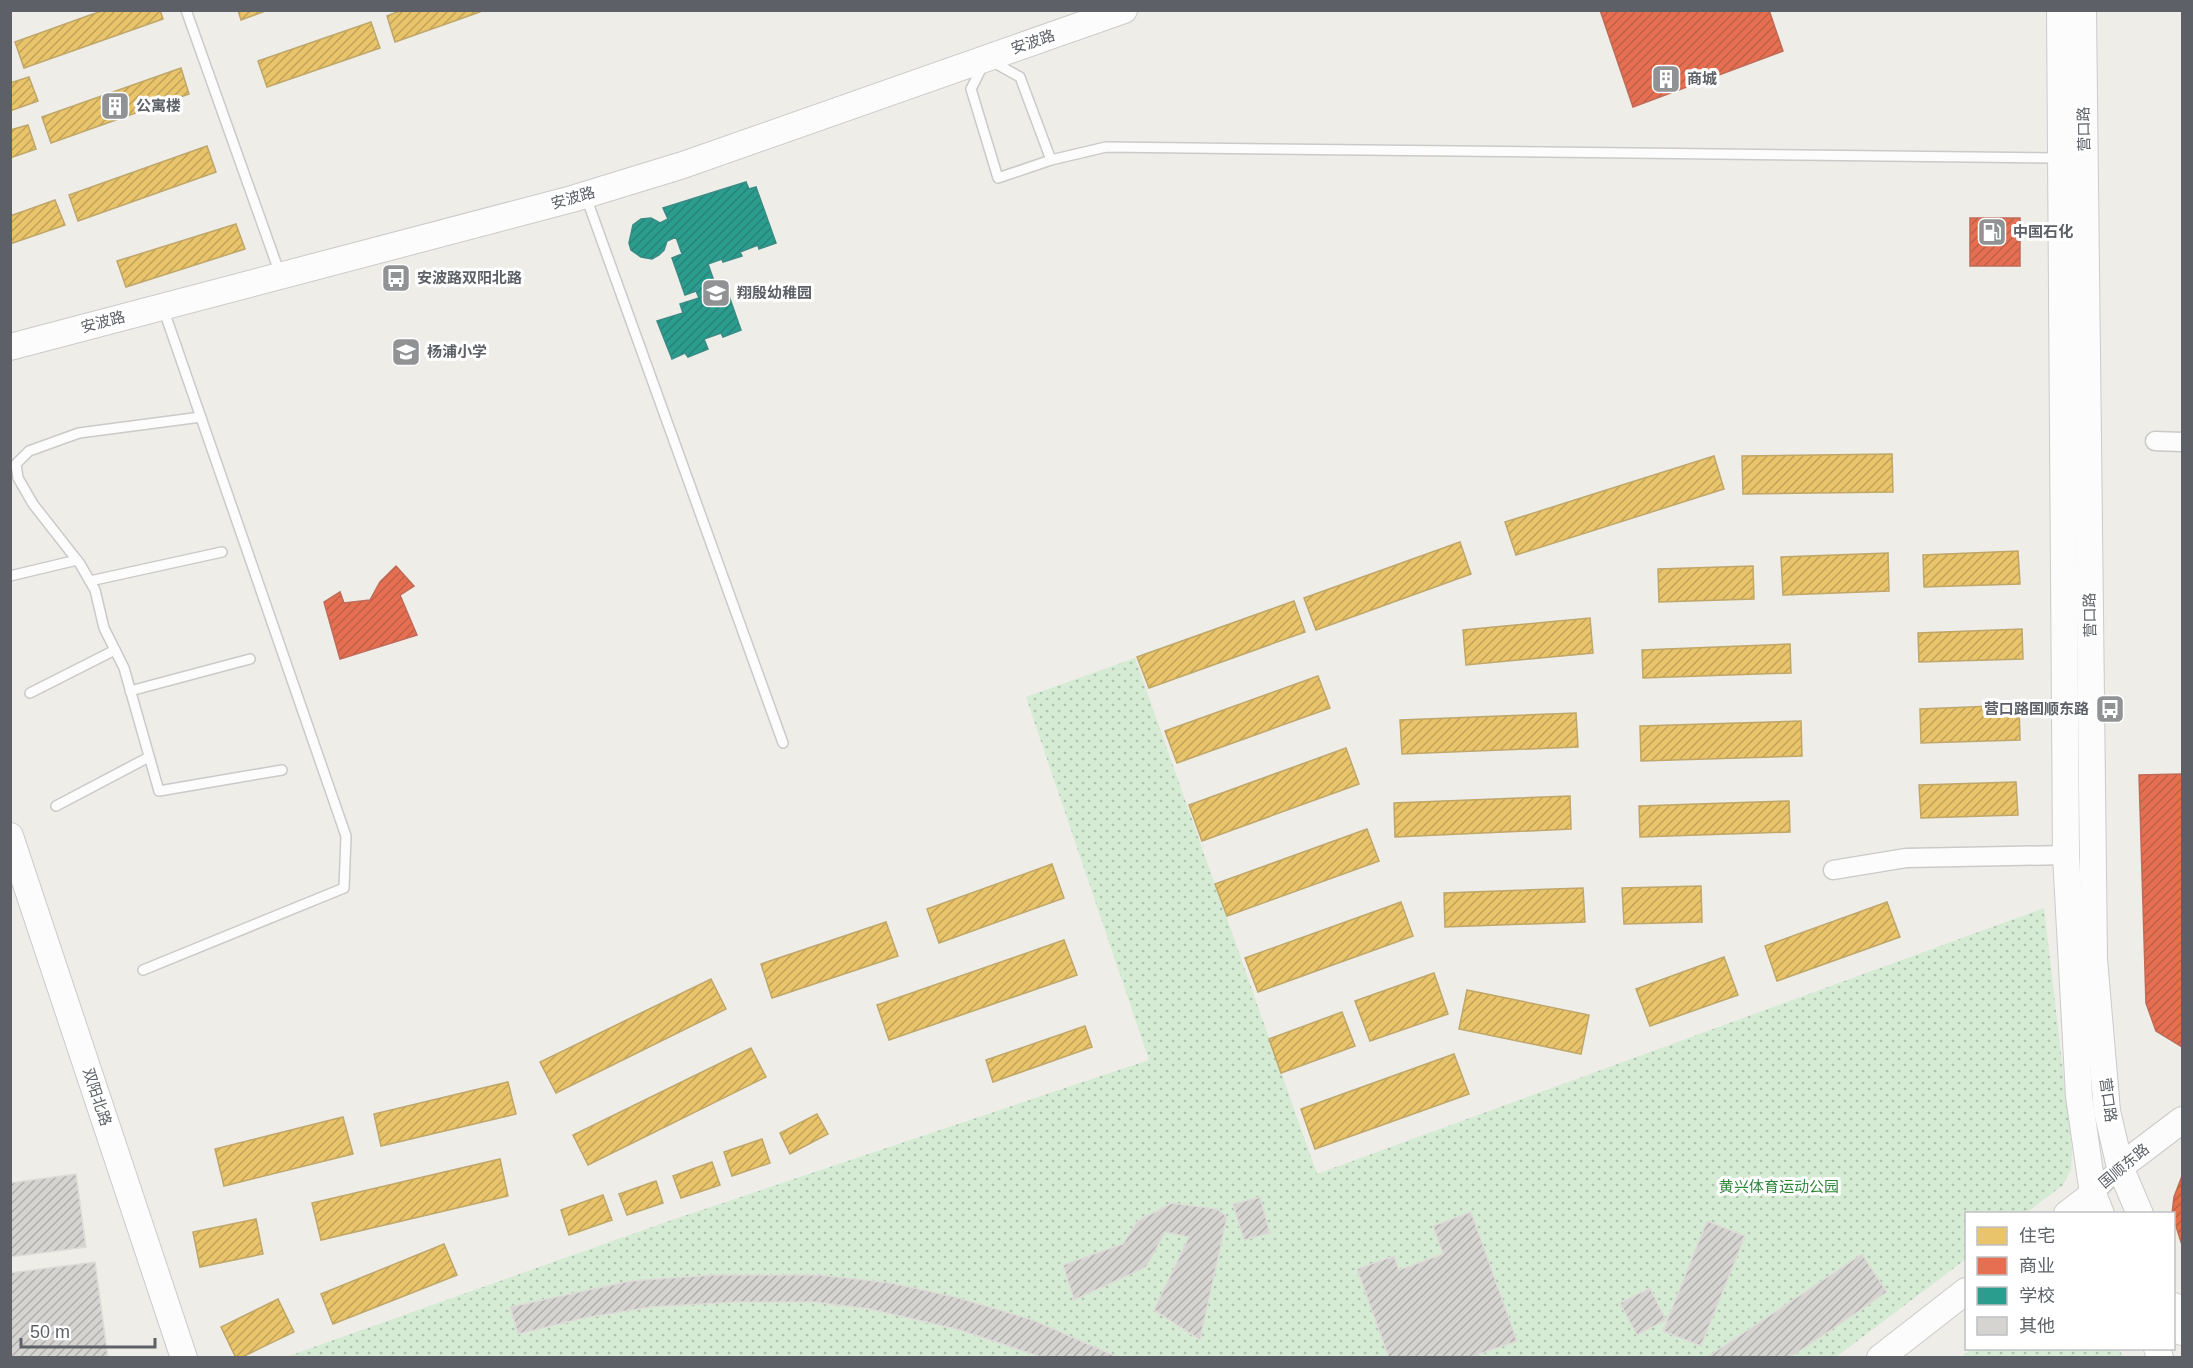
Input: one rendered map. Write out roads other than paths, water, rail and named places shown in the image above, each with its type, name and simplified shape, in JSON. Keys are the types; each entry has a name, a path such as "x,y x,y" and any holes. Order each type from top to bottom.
{"main road":[{"name":"安波路","path":"10,347 586,195 683,165 1124,10"},
{"name":"营口路","path":"2060,10 2066,855 2079,1096 2097,1204"},
{"name":"营口路","path":"2083,10 2094,959 2107,1111 2120,1167 2139,1212"},
{"name":"双阳北路","path":"10,836 184,1358"},
{"name":"国顺东路","path":"2120,1167 2182,1120"},
{"name":"国顺东路","path":"2073,1212 2097,1204"},
{"path":"1880,1358 1965,1292"},
{"path":"2175,1309 2182,1332"}],"street":[{"path":"2155,441 2182,442"},
{"path":"1833,870 1906,858 2066,855"},
{"name":"国顺东路","path":"2097,1204 2120,1167"}],"lane":[{"path":"186,10 281,274"},
{"path":"1051,160 1020,77 987,58 971,89 998,178 1051,160 1106,147 2061,158"},
{"path":"586,195 783,743"},
{"path":"143,970 344,888 345,836 162,306"},
{"path":"201,417 79,433 29,451 16,464 18,478 33,504 77,560 95,590 104,628 124,668 159,791 282,770"},
{"path":"90,581 222,552"},
{"path":"10,576 77,560"},
{"path":"30,693 115,650"},
{"path":"130,691 250,659"},
{"path":"56,806 149,757"}],"place":[{"name":"商城","path":"1666,79"},
{"name":"公寓楼","path":"115,106"},
{"name":"中国石化","path":"1992,232"},
{"name":"安波路双阳北路","path":"396,278"},
{"name":"翔殷幼稚园","path":"716,293"},
{"name":"杨浦小学","path":"406,352"},
{"name":"营口路国顺东路","path":"2110,709"}],"park label":[{"name":"黄兴体育运动公园","path":"1779,1187"}]}
